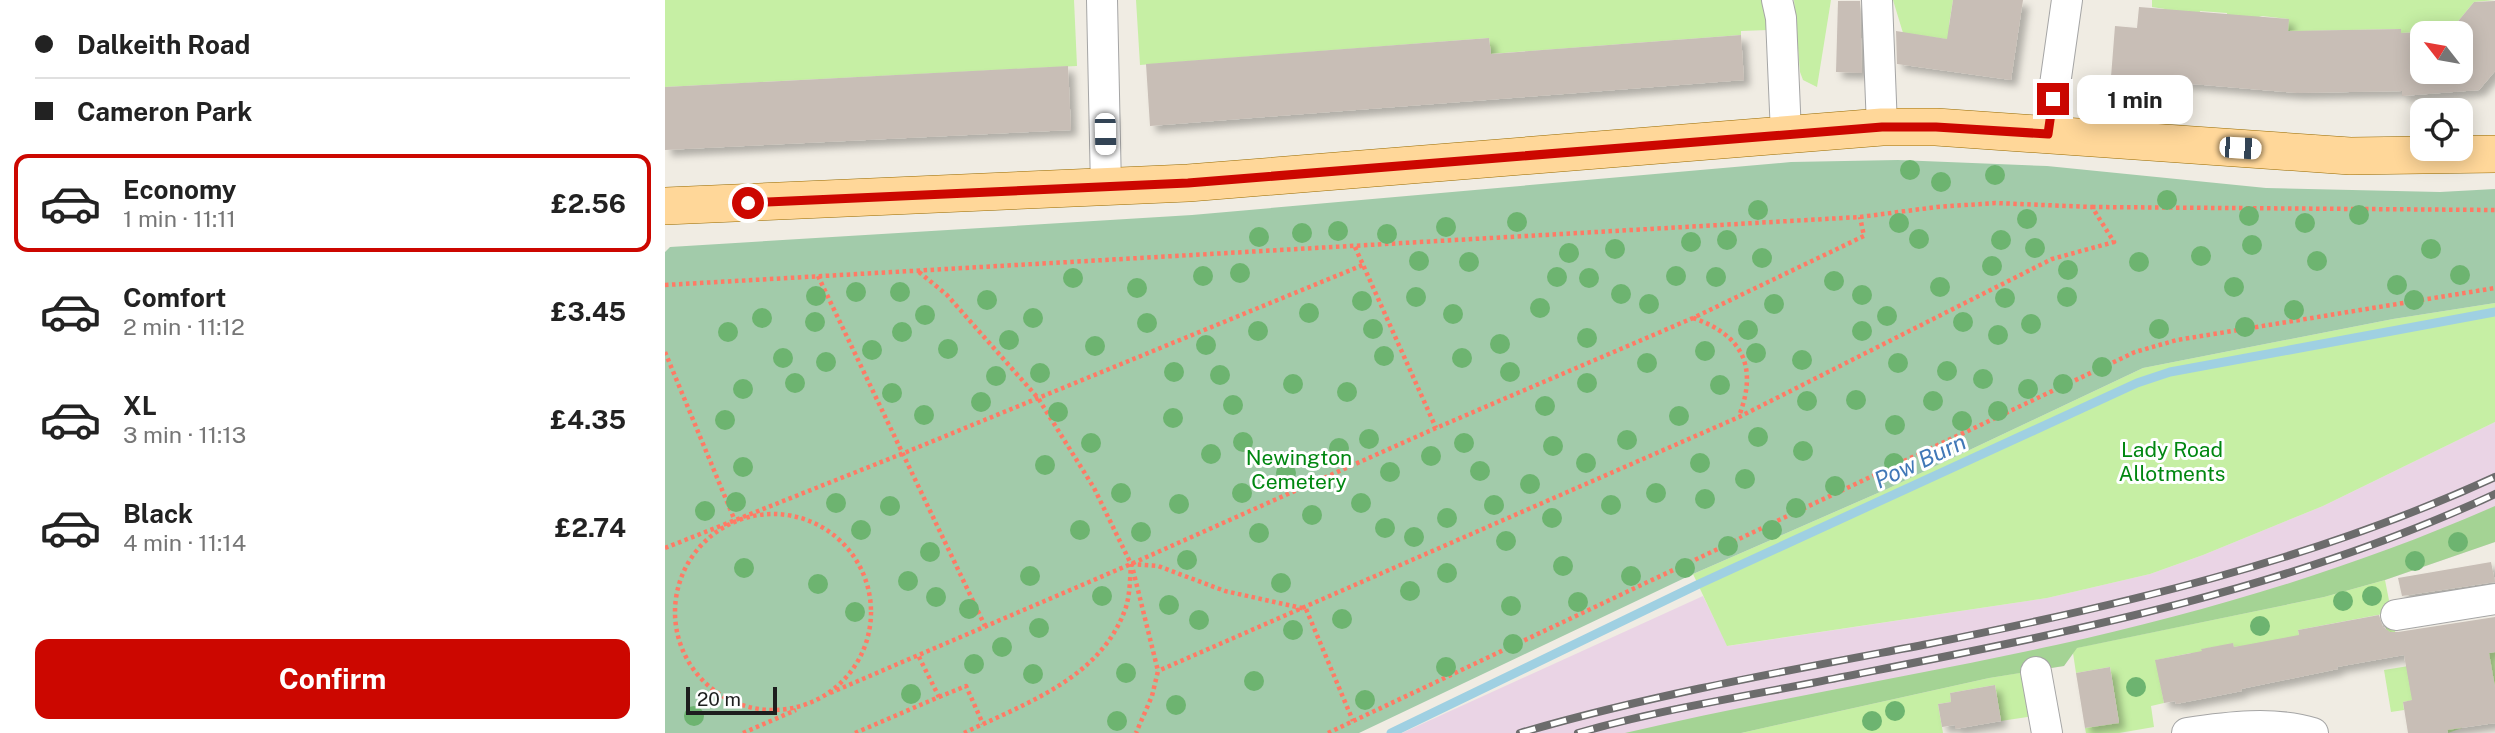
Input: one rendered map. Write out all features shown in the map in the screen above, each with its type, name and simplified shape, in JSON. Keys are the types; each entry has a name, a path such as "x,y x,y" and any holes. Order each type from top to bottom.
{"main road":[{"path":"665,206 1106,188 1882,127 1936,127 2350,156 2495,154"}],"street":[{"path":"1102,0 1106,188"},
{"path":"1777,0 1781,18 1786,134"},
{"path":"1877,0 1882,127"},
{"path":"2048,134 2067,0"},
{"path":"2396,615 2495,599"},
{"path":"2036,672 2047,733"},
{"path":"2187,733 2227,727 2255,727 2296,728 2313,733"}],"path":[{"path":"665,285 1860,217 1937,206 1995,203 2092,207 2495,210"},
{"path":"1158,671 1306,609 1739,417 2052,259 2114,242 2092,207"},
{"path":"743,733 830,692 1131,564 1436,428 1693,318 1864,236 1860,217"},
{"path":"1355,247 1436,428"},
{"path":"665,548 735,522 1363,265"},
{"path":"918,271 947,295 1038,398 1094,488 1131,564 1158,671 1152,696 1136,733"},
{"path":"818,276 985,626"},
{"path":"1328,733 2135,352 2177,340 2495,288"},
{"path":"1693,318 1715,326 1736,344 1747,370 1748,394 1739,417"},
{"path":"665,352 735,522"},
{"path":"812,702 791,709 747,707 727,699 709,687 694,670 683,651 676,630 675,608 682,576 700,547 716,532 735,522 775,514 815,523 847,548 867,583 870,624 866,644 857,662 845,679 830,692"},
{"path":"1131,564 1158,566 1225,591 1306,609"},
{"path":"964,733 1068,681 1095,659 1118,626 1127,604 1131,564"},
{"path":"1306,609 1353,721"},
{"path":"918,655 939,696"},
{"path":"855,733 965,686 983,724"}],"shaded area":[{"path":"2495,422 2495,542 2385,580 2324,597 2077,648 2064,666 1989,678 1741,733 1402,733 1703,596 1728,646 2047,598 2150,574 2323,506"}],"green space":[{"path":"665,0 1074,0 1077,66 665,87"},
{"path":"1136,0 1765,0 1768,30 1741,31 1741,35 1491,54 1489,38 1140,65"},
{"path":"1794,0 1831,0 1817,87 1803,80 1800,72"},
{"path":"1893,0 1953,0 1949,25 1967,42 1903,33"},
{"path":"2152,0 2495,0 2474,2 2458,21 2410,21 2410,33 2401,33 2400,29 2304,31 2288,34 2288,19 2262,16 2226,28 2227,13 2200,11 2199,26 2164,23 2165,9 2152,7"},
{"name":"Newington Cemetery","path":"1898,160 2047,166 2266,188 2440,192 2495,189 2495,303 2393,319 2143,368 1887,489 1693,574 1359,733 665,733 665,252 670,247 1192,215 1791,162"},
{"name":"Lady Road Allotments","path":"2495,303 2495,422 2323,506 2150,574 2047,598 1727,646 1693,574 1887,489 2143,368 2393,319"},
{"path":"2495,506 2495,542 2385,580 2324,597 2077,648 2064,666 1989,678 1741,733 1625,733 2056,645 2168,618 2334,569"},
{"path":"2385,580 2399,651 2391,653 2383,614 2298,630 2300,640 2234,647 2233,644 2202,649 2203,659 2191,653 2156,660 2164,703 2151,706 2154,727 2119,733 2086,733 2085,728 2119,722 2110,667 2076,673 2073,653 2076,648 2324,597"},
{"path":"2495,652 2495,687 2493,678 2455,684 2462,728 2448,733 2441,695 2403,702 2404,710 2391,712 2384,670"},
{"path":"2025,672 2034,716 2001,721 1995,685 1950,693 1951,702 1938,704 1943,733 1741,733 1989,678"}],"building":[{"path":"1953,0 2023,0 2011,80 1897,64 1896,31 1947,39"},
{"path":"1838,1 1860,1 1862,73 1836,72"},
{"path":"2495,1 2495,71 2479,90 2402,96 2402,91 2297,93 2111,77 2115,26 2137,28 2139,7 2289,19 2288,31 2401,29 2401,33 2410,33 2410,84 2473,84 2473,21 2458,21 2474,2"},
{"path":"1741,35 1744,80 1150,126 1146,64 1489,38 1491,54"},
{"path":"1068,66 1071,130 665,150 665,87"},
{"path":"2491,562 2495,582 2402,596 2398,578"},
{"path":"2379,615 2383,627 2390,632 2495,617 2495,652 2489,653 2495,687 2495,723 2447,730 2448,733 2408,733 2403,702 2412,700 2404,655 2337,667 2338,669 2241,689 2242,691 2176,704 2175,701 2164,703 2155,660 2233,643 2234,647 2299,635 2298,630"},
{"path":"2110,667 2119,723 2085,728 2076,673"},
{"path":"1995,685 2001,721 1955,729 1955,725 1942,727 1938,704 1951,702 1950,693"}],"waterway":[{"name":"Pow Burn","path":"1391,733 1699,584 2137,383 2170,372 2495,312"}],"railway":[{"path":"1520,733 1672,695 2001,629 2145,596 2217,577 2358,533 2495,477"},
{"path":"1578,733 1665,711 1986,648 2159,609 2330,560 2495,494"}],"route":[{"path":"748,203 1188,183 1882,127 1936,127 2048,134 2053,99"}]}
